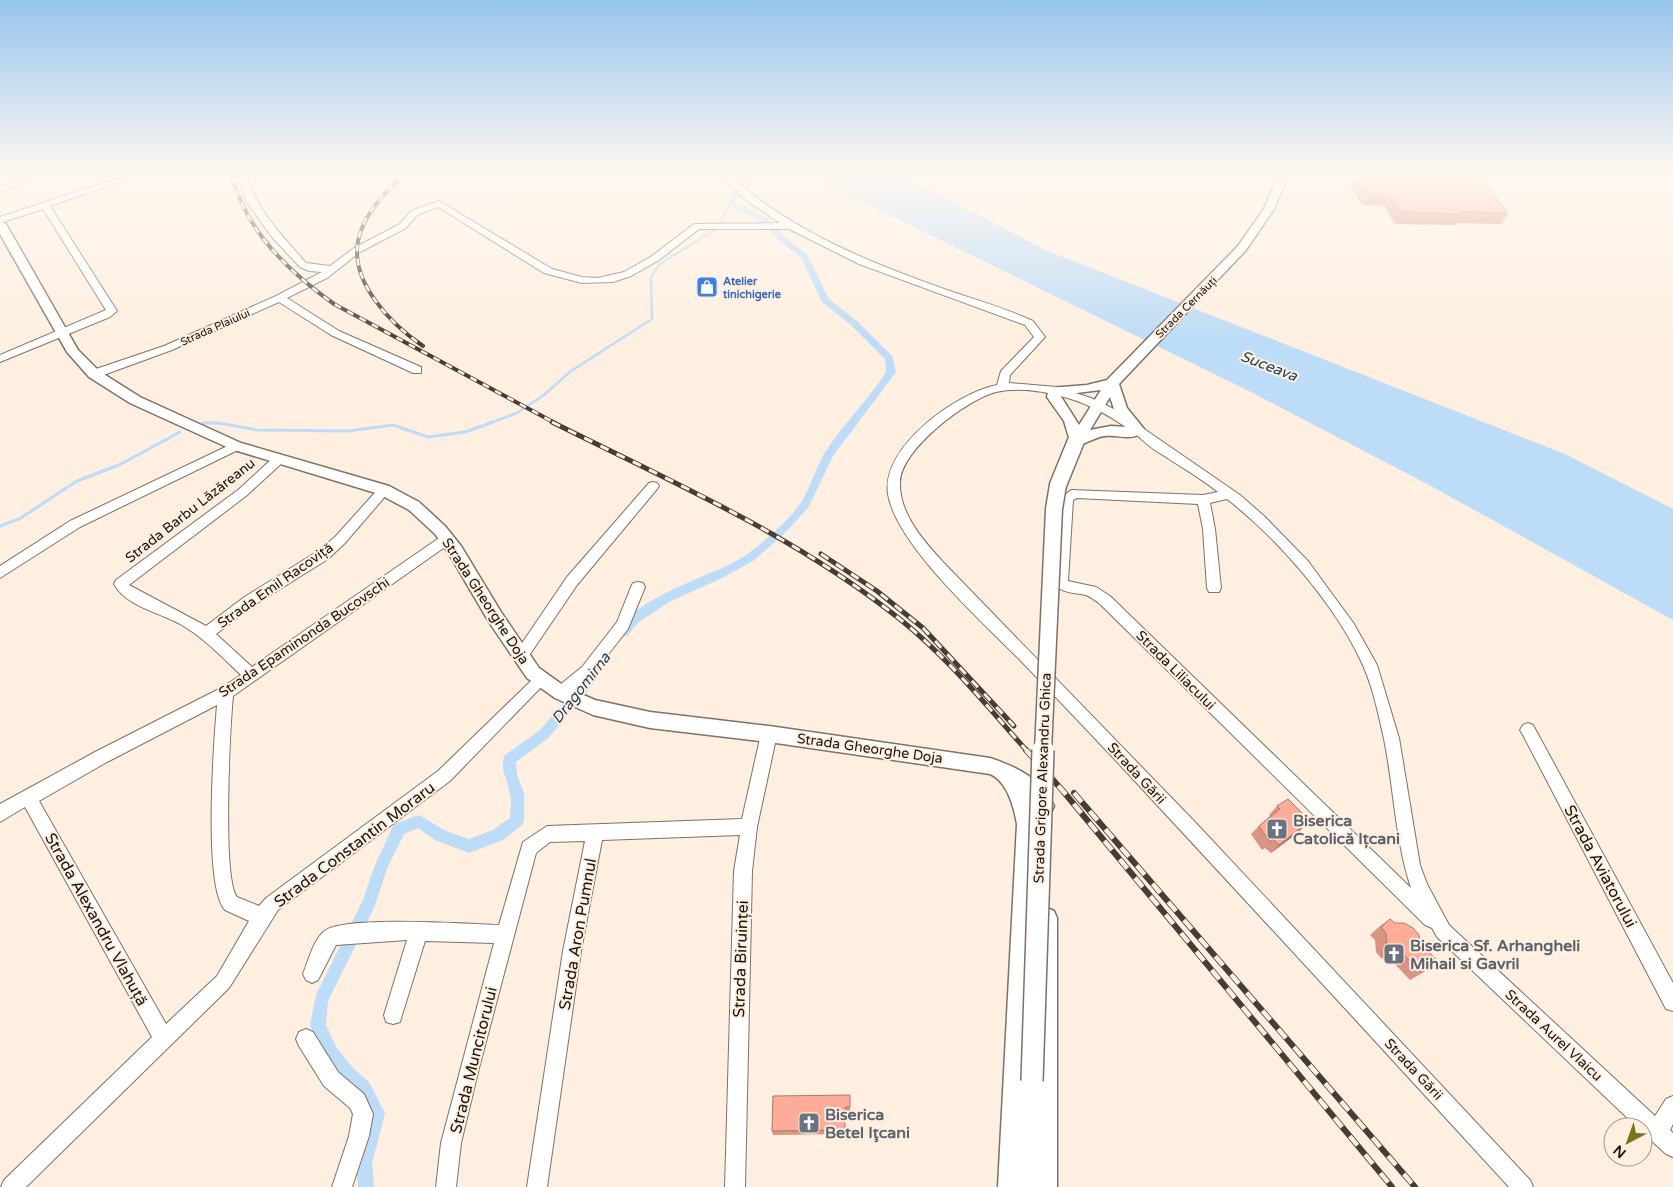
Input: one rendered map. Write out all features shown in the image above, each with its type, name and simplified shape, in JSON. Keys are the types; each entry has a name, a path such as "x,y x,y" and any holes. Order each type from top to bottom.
{"main road":[{"name":"Strada Gheorghe Doja","path":"4,231 82,364 94,374 135,400 236,446 384,490 414,506 428,517 447,539 520,656 541,680 570,697 610,712 650,720 769,734 990,766 1005,771 1029,787 1038,796 1047,812 1045,1187"},
{"name":"Strada Cernăuți","path":"1112,383 1219,274 1242,248 1253,231"},
{"path":"1112,383 1121,410 1135,431 1106,430 1086,435 1076,441 1072,420 1054,394 1095,388 1112,383"},
{"name":"Strada Grigore Alexandru Ghica","path":"1030,1187 1045,679 1054,509 1058,485 1076,441 1112,383"},
{"path":"990,766 1001,772 1017,789 1022,799 1027,824 1010,1187"}],"street":[{"path":"0,359 62,332 106,316 112,309 62,231"},
{"path":"274,231 303,265 309,268 331,269"},
{"name":"Strada Plaiului","path":"94,374 168,348 280,298 323,276 357,250 393,231"},
{"name":"Strada Plaiului","path":"485,231 548,271 563,277 586,280 610,280 626,276 670,247 687,231"},
{"path":"800,231 892,274 1030,323 1040,337 1005,374 1002,388"},
{"path":"280,298 335,333 417,370"},
{"name":"Strada Gării","path":"1097,409 1033,389 1002,388 990,390 967,402 916,438 904,452 894,473 894,488 899,510 908,526 955,583 1211,850 1523,1187"},
{"name":"Strada Aurel Vlaicu","path":"1097,409 1135,431 1228,494 1264,523 1298,558 1321,586 1370,664 1390,734 1412,865 1420,888 1443,931 1673,1147"},
{"path":"0,573 75,524 236,446"},
{"name":"Strada Barbu Lăzăreanu","path":"121,584 242,492 278,460"},
{"path":"520,656 572,581 653,486"},
{"name":"Strada Emil Racoviță","path":"206,634 248,602 323,555 340,540 384,490"},
{"name":"Strada Liliacului","path":"1228,494 1203,500 1075,493 1069,495 1067,498 1060,580 1064,586 1091,591 1106,600 1443,931"},
{"path":"1203,500 1209,529 1214,588"},
{"name":"Strada Epaminonda Bucovschi","path":"0,814 101,757 226,693 447,539"},
{"name":"Strada Emil Racoviță","path":"121,584 127,592 190,622 251,675"},
{"path":"570,697 587,671 623,625 638,587"},
{"name":"Strada Constantin Moraru","path":"11,1187 223,982 234,967 262,916 284,894 444,776 541,680"},
{"path":"226,693 223,716 221,836 224,891 228,900 238,909 262,916"},
{"name":"Strada Aviatorului","path":"1528,730 1673,1002"},
{"name":"Strada Biruinței","path":"735,1187 743,871 749,827 769,734"},
{"name":"Strada Alexandru Vlahuță","path":"29,798 164,1040"},
{"path":"595,832 749,827"},
{"name":"Strada Muncitorului","path":"446,1187 451,1143 464,1087 529,848 547,834 595,832"},
{"name":"Strada Aron Pumnul","path":"537,1187 572,951 595,832"},
{"path":"312,974 324,945 331,937 345,934 418,932 506,934"},
{"path":"393,1015 407,974 418,932"},
{"path":"306,1039 331,1079 357,1101 363,1114 359,1136 342,1187"},
{"path":"1657,1132 1673,1106"}],"water":[{"name":"Suceava","path":"923,231 1010,231 1045,250 1565,454 1673,509 1673,620 1431,486 1249,391"}],"building":[{"name":"Biserica Catolică Ițcani","path":"1288,799 1305,816 1302,818 1307,823 1279,845 1273,839 1270,842 1259,826 1280,809 1277,806"},
{"path":"1390,919 1395,923 1404,923 1413,928 1419,935 1420,944 1437,960 1422,973 1403,954 1392,951 1387,944 1386,933 1381,927"},
{"name":"Biserica Betel Iţcani","path":"850,1095 850,1107 845,1107 845,1130 772,1131 773,1096"}],"waterway":[{"path":"490,423 517,413 544,395 571,371 652,319 651,277 660,264 712,231"},
{"name":"Dragomirna","path":"623,633 635,619 649,608 733,568 749,558 781,530 804,505 822,467 840,438 891,372 889,358 854,323 825,300 804,256 776,231"},
{"path":"203,423 219,423 257,430 348,431 393,425 428,437 465,432 493,422"},
{"path":"0,526 19,519 77,481 119,465 180,432"},
{"name":"Dragomirna","path":"366,1187 364,1163 377,1113 363,1088 348,1075 330,1053 318,1025 321,1000 369,903 382,865 399,829 419,821 440,835 469,846 498,835 517,821 517,793 510,775 510,759 543,735 582,690 603,660"}],"railway":[{"path":"259,231 285,264 334,304 555,423"},
{"path":"361,231 357,257 360,272 367,287 387,315 423,346"},
{"path":"552,422 732,512 776,536 861,590 901,620 935,650 1027,751"},
{"path":"821,554 877,591 923,628 1014,726"},
{"path":"1026,750 1063,791 1392,1187"},
{"path":"1074,793 1415,1187"}],"place":[{"name":"Atelier tinichigerie","path":"707,287"},
{"name":"Biserica Catolică Ițcani","path":"1277,829"},
{"name":"Biserica Sf. Arhangheli Mihail si Gavril","path":"1394,954"},
{"name":"Biserica Betel Iţcani","path":"809,1123"}]}
